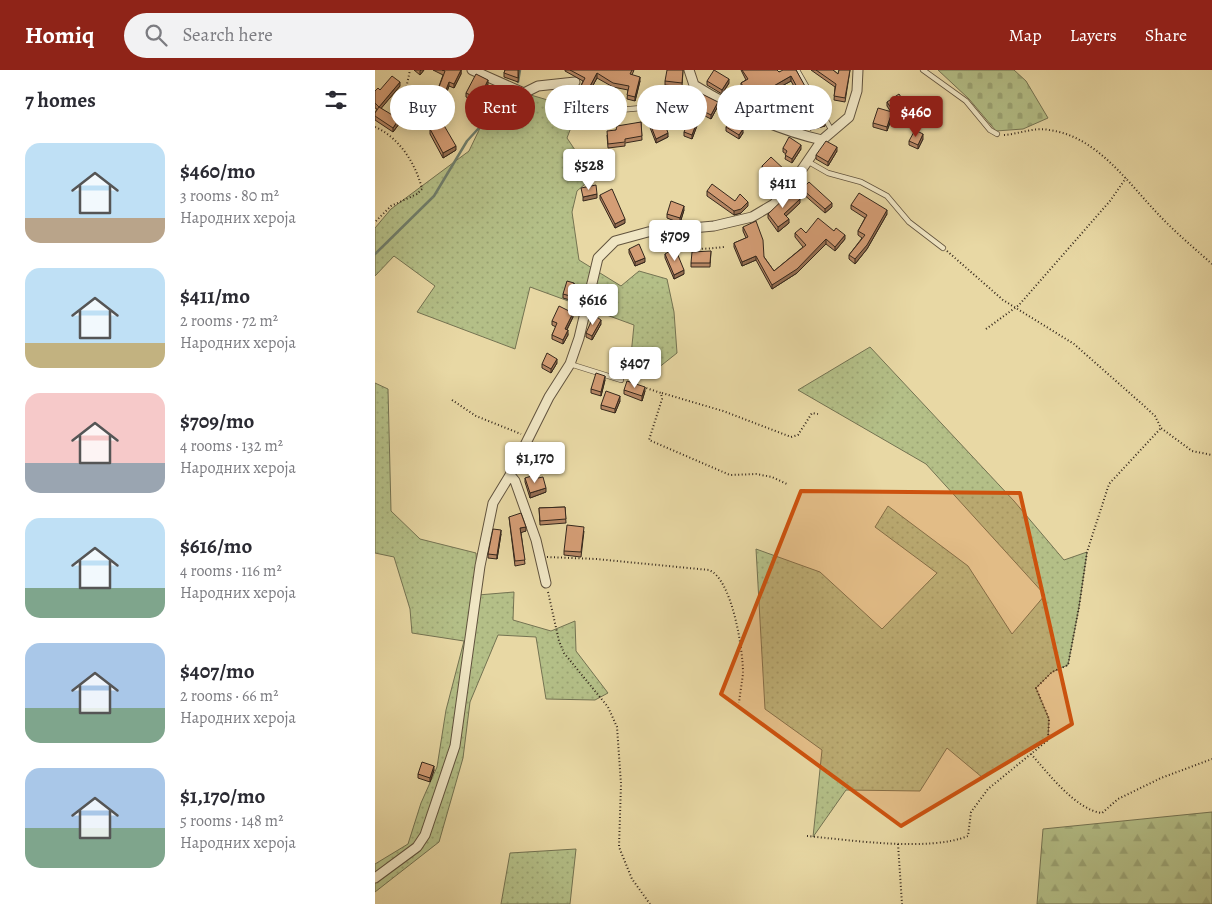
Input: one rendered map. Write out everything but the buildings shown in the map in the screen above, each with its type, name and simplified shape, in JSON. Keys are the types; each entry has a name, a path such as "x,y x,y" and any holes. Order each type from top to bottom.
{"street":[{"path":"472,70 524,93 538,86 575,82"},
{"path":"689,70 694,85"},
{"path":"375,878 417,847 425,835 455,746 480,566 493,503 510,475 527,436 570,364 579,338 598,258 615,241 661,230 714,226 752,217 774,204 794,181 822,140 849,117 857,92 858,70"},
{"path":"707,93 793,133 822,140"},
{"path":"510,475 515,481 540,557 546,583"}],"lane":[{"path":"797,70 832,131"},
{"path":"923,70 966,101 991,130 997,134"},
{"path":"807,161 828,173 861,182 887,196 909,222 943,248"},
{"path":"570,364 621,380"}],"path":[{"path":"407,85 410,70"},
{"path":"375,127 397,141 418,173 422,188 417,194 391,206 375,222"},
{"path":"997,134 1007,135 1041,129 1059,131 1089,147 1126,178 1170,227 1212,264"},
{"path":"986,329 1015,308 1110,202 1126,178"},
{"path":"661,230 680,247 692,249 724,247"},
{"path":"943,248 984,285 1015,308 1074,344 1155,416 1161,428 1192,451 1212,455"},
{"path":"637,385 723,411 791,437 798,435 812,413 818,414"},
{"path":"661,393 662,399 649,440 730,475 756,474 772,477 787,484"},
{"path":"452,400 476,416 527,436"},
{"path":"807,836 898,843 954,842 968,836 971,812 988,789 1048,740 1049,719 1036,688 1052,672 1068,665 1087,552 1109,484 1161,428"},
{"path":"540,557 596,559 709,570 716,573 723,581 730,599 737,633 743,672 739,704"},
{"path":"546,583 559,641 564,653 608,707 617,728 621,784 619,846 632,879 650,904"},
{"path":"1031,754 1067,793 1090,809 1102,813 1118,799 1161,778 1212,759"},
{"path":"898,843 902,904"}],"highlighted area":[{"path":"801,491 1020,493 1072,724 901,826 721,694"}],"green space":[{"path":"938,70 1014,70 1026,81 1048,118 1023,129 996,131 969,99"},
{"path":"535,96 545,99 545,130 570,130 567,138 593,177 577,191 572,212 579,260 621,286 639,271 667,279 674,312 677,353 653,372 630,365 634,325 530,287 515,349 417,312 435,286 394,256 375,276 375,228 391,209 469,151 479,130 535,130"},
{"path":"870,347 1014,501 1064,560 1087,552 1068,665 1052,672 1036,688 1049,719 1048,740 983,778 947,748 920,791 846,790 813,837 822,750 765,709 756,549 820,572 882,629 937,573 875,527 888,506 968,566 1012,634 1045,595 926,464 798,390"},
{"path":"375,383 388,389 391,511 420,539 476,553 478,595 514,592 513,620 551,631 575,621 576,651 608,693 595,700 546,699 536,637 498,635 470,702 463,758 439,842 375,892 375,864 408,844 421,803 437,767 446,710 464,641 412,633 410,609 394,557 375,553"},
{"path":"1212,812 1212,904 1037,904 1043,829"},
{"path":"576,849 570,904 501,904 510,853"}],"waterway":[{"path":"518,82 520,70"},
{"path":"375,254 434,196 467,141 477,130"}]}
